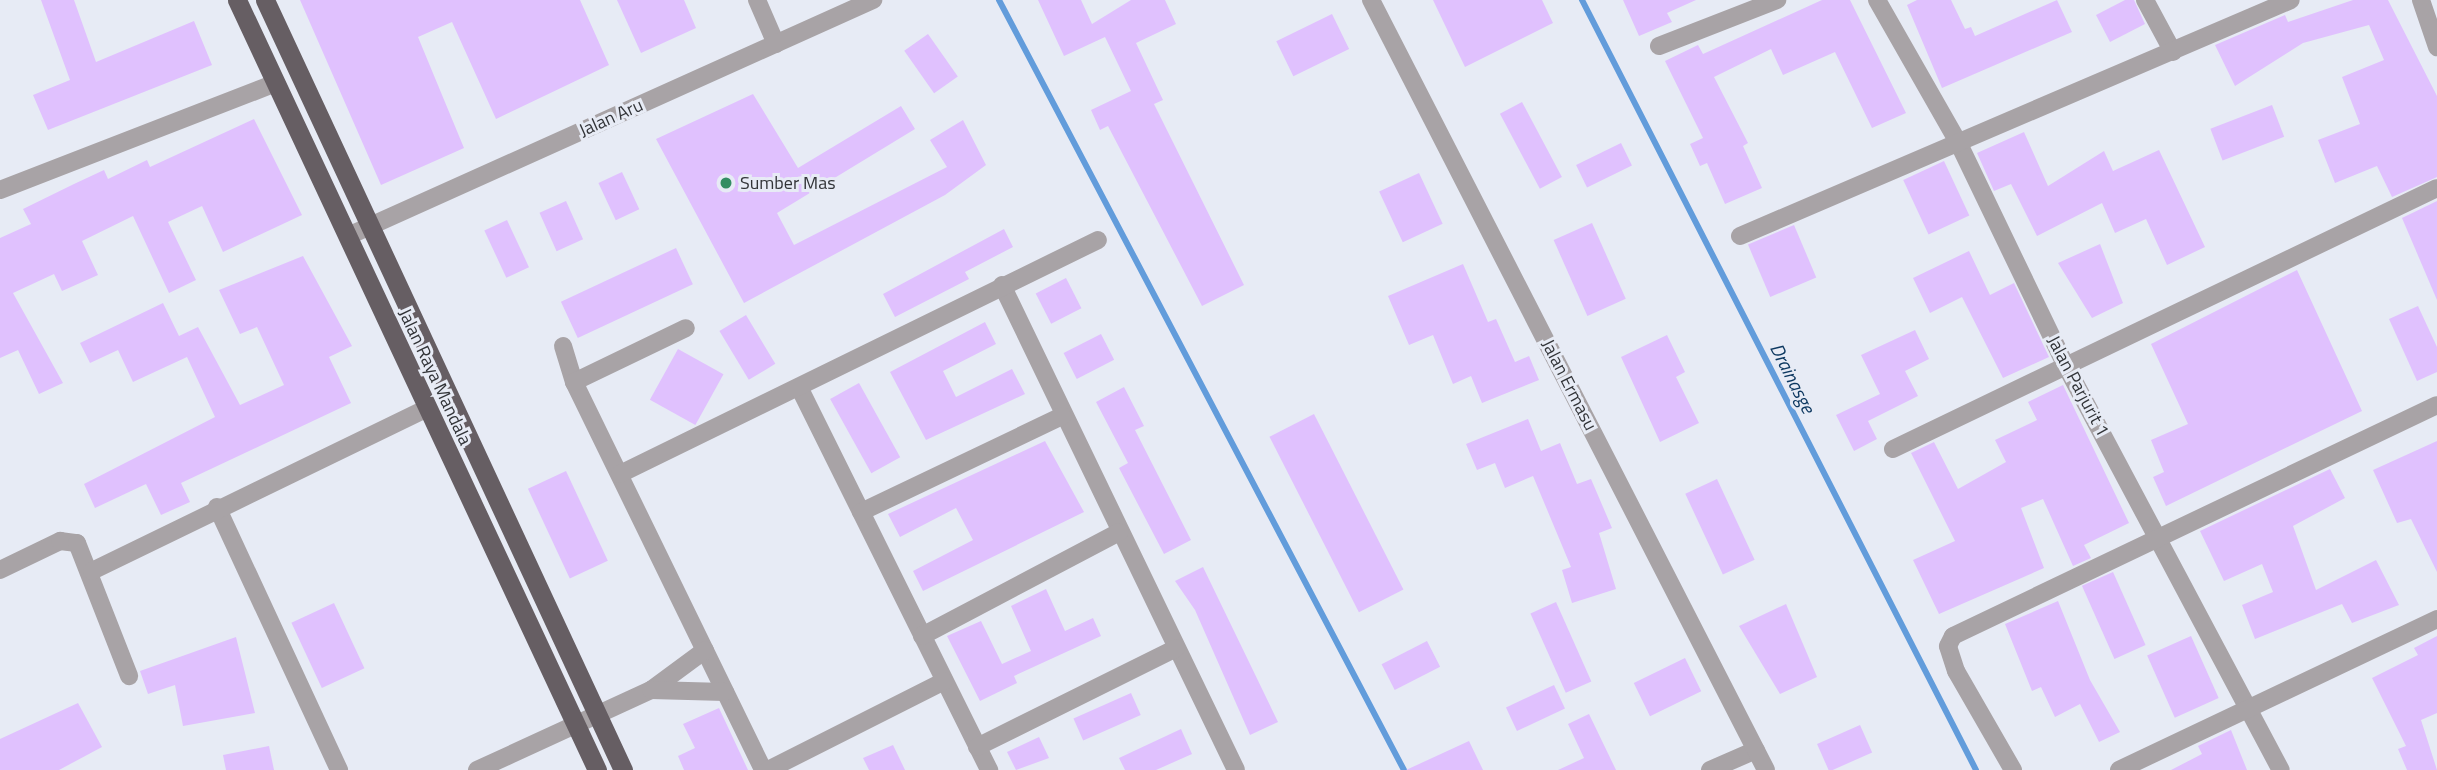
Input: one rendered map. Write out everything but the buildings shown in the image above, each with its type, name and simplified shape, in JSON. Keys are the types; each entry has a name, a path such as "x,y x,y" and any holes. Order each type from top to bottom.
{"highway":[{"name":"Jalan Raya Mandala","path":"237,0 597,770"},
{"name":"Jalan Raya Mandala","path":"265,0 372,225 623,770"}],"street":[{"path":"757,0 776,44"},
{"name":"Jalan Aru","path":"348,236 873,0"},
{"name":"Jalan Ermasu","path":"1371,0 1766,770"},
{"path":"1659,46 1777,0"},
{"name":"Jalan Parjurit 1","path":"1877,0 1959,144 2067,368 2281,770"},
{"path":"2145,0 2174,52"},
{"path":"1740,236 2291,0"},
{"path":"2421,0 2437,47"},
{"path":"0,190 276,83"},
{"path":"1893,449 2067,368 2437,188"},
{"path":"620,474 1098,240"},
{"path":"1002,285 1231,768"},
{"path":"574,382 686,328"},
{"path":"563,346 574,382 725,692 766,770 944,681"},
{"path":"799,387 989,770"},
{"path":"2013,770 1956,671 1948,646 1953,636 2437,405"},
{"path":"92,570 217,507 426,409"},
{"path":"861,512 1062,416"},
{"path":"217,507 339,770"},
{"path":"922,636 1119,533"},
{"path":"0,570 71,541 92,570 129,676"},
{"path":"2119,770 2437,619"},
{"path":"977,747 1175,648"},
{"path":"477,770 652,690 705,650"},
{"path":"652,690 725,692"},
{"path":"1710,770 1756,750"}],"waterway":[{"path":"999,0 1404,770"},
{"name":"Drainasge","path":"1582,0 1976,770"}],"place":[{"name":"Sumber Mas","path":"726,183"}]}
